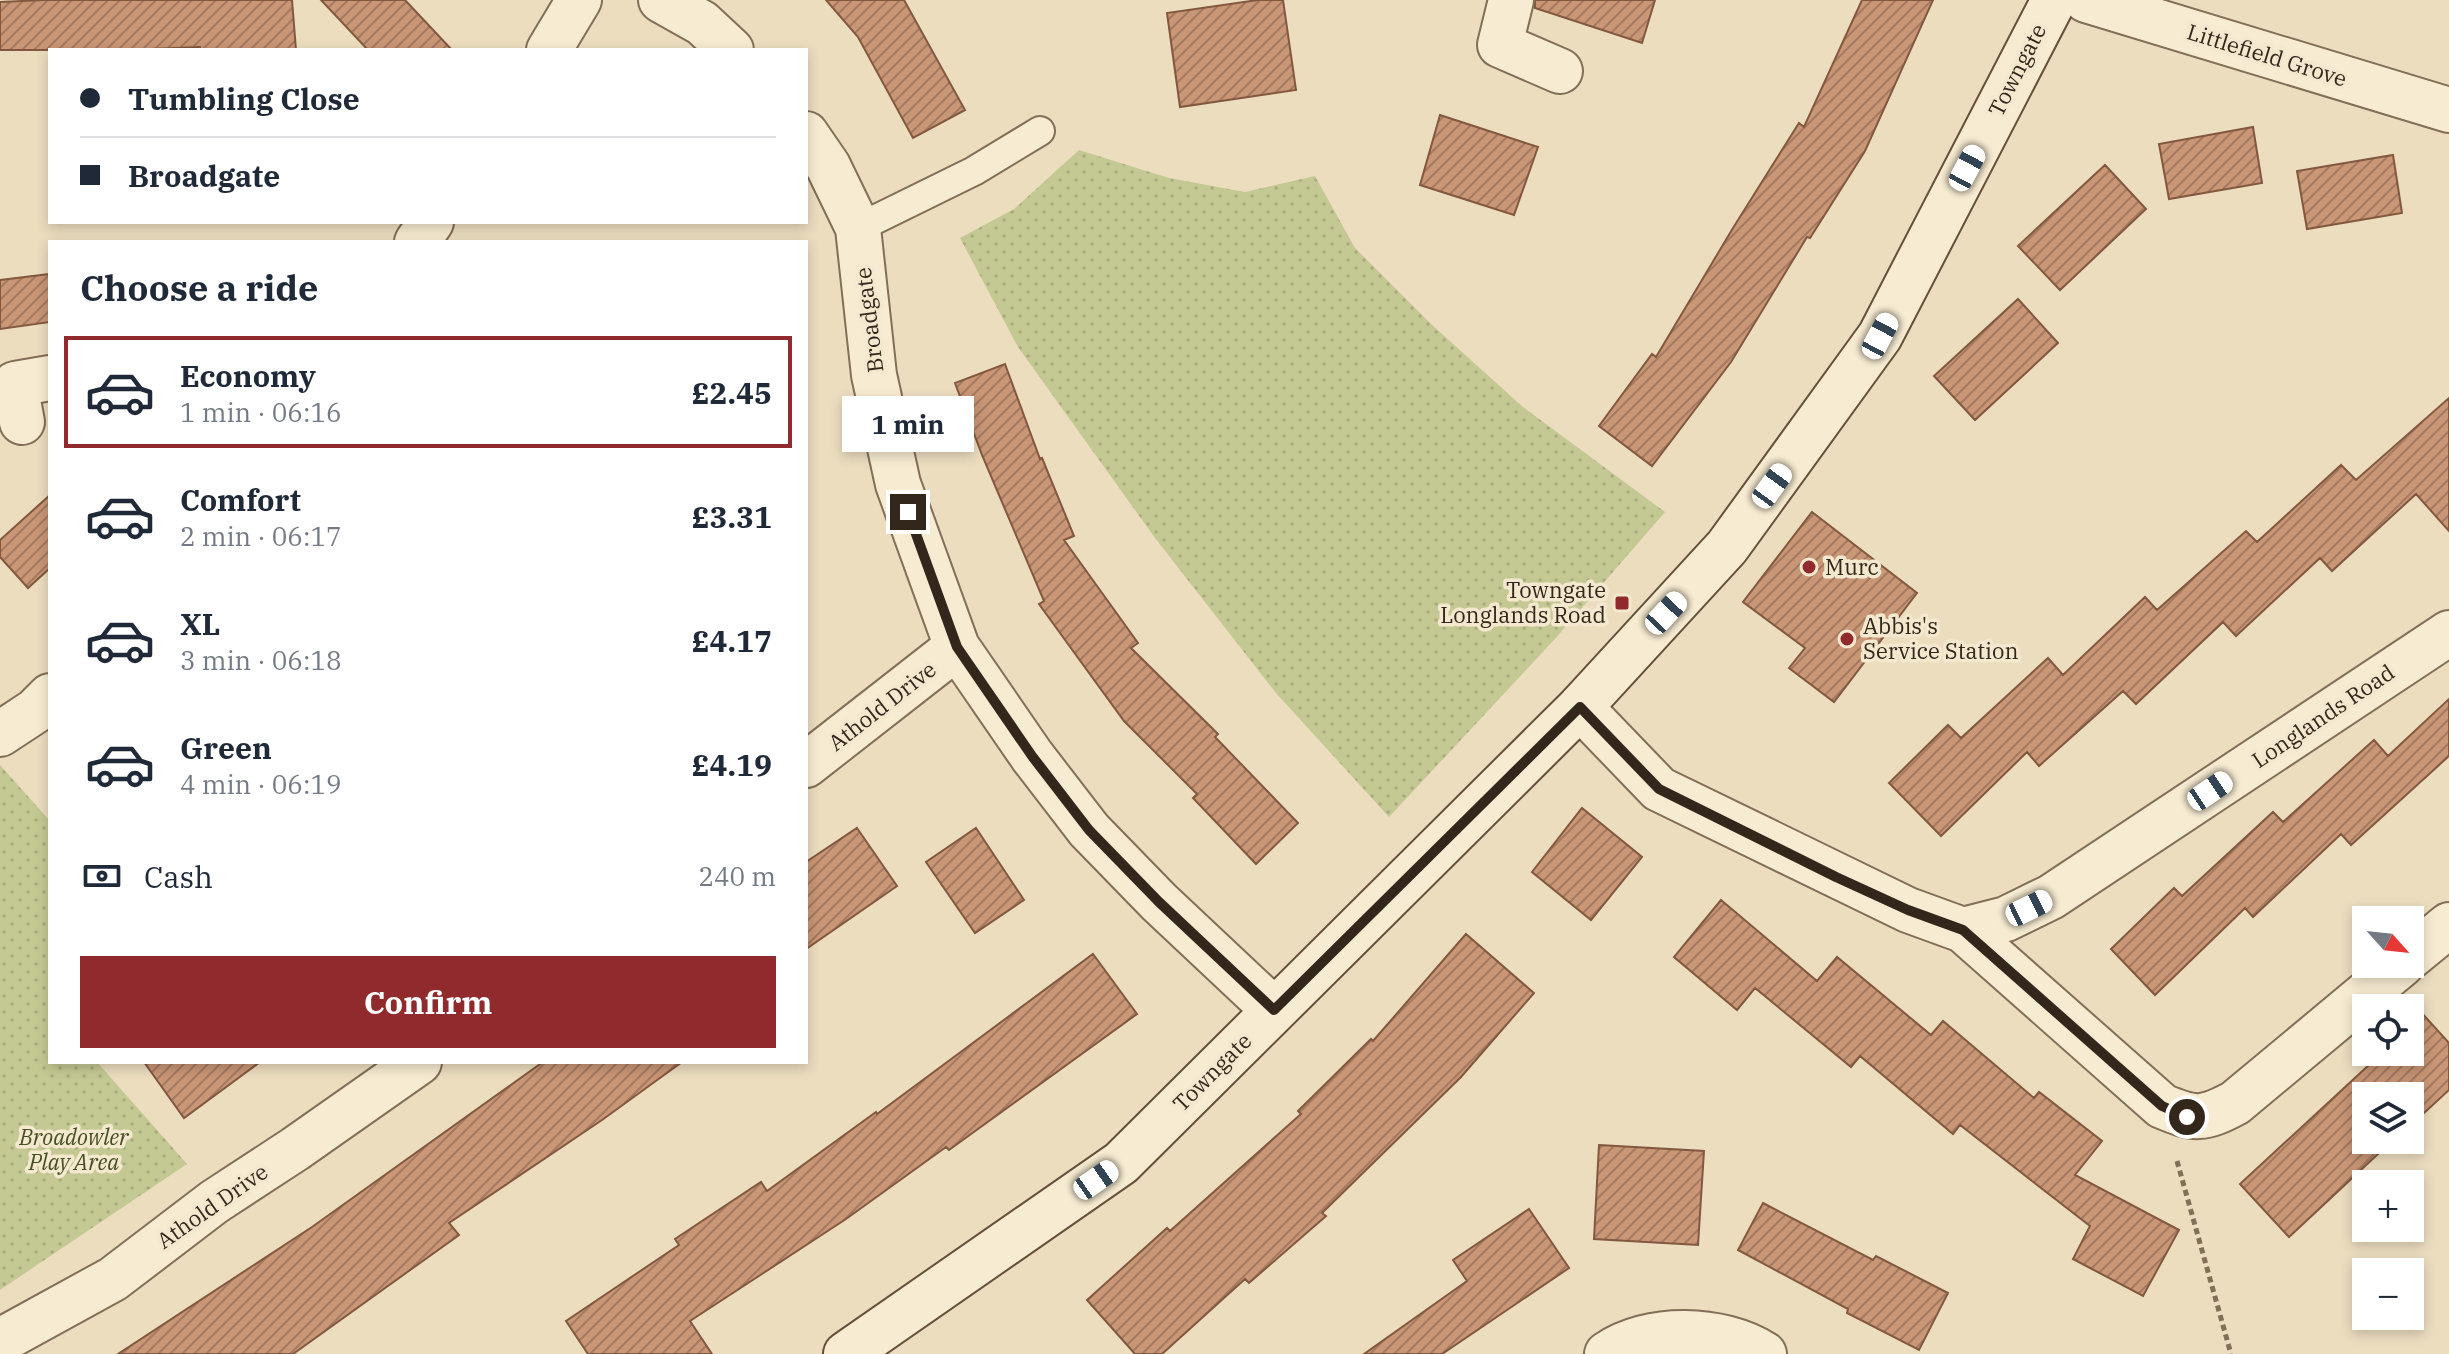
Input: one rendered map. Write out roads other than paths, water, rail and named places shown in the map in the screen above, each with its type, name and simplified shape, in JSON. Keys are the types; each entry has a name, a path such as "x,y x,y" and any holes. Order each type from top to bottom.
{"street":[{"path":"550,48 579,0"},
{"path":"661,0 702,23 729,48"},
{"path":"1511,0 1500,45 1560,71"},
{"name":"Towngate","path":"846,1354 1121,1163 1580,707 1727,547 1880,336 2054,0"},
{"name":"Littlefield Grove","path":"2086,0 2449,110"},
{"name":"Broadgate","path":"808,137 828,166 858,228 874,375 898,484 957,647 1032,756 1089,830 1159,902 1274,1010"},
{"path":"22,422 15,384 48,378"},
{"name":"Longlands Road","path":"1963,930 2006,919 2051,897 2449,633"},
{"name":"Athold Drive","path":"808,763 957,647"},
{"path":"0,734 35,711 48,698"},
{"path":"1580,707 1659,789 1836,877 1908,910 1963,930 2162,1106 2187,1117 2211,1116 2235,1103 2385,978"},
{"path":"2424,946 2449,925"},
{"name":"Athold Drive","path":"0,1341 113,1279 214,1202 416,1064"},
{"path":"1607,1354 1621,1345 1664,1332 1714,1336 1755,1348 1764,1354"}],"lane":[{"path":"858,228 974,171 1040,131"}],"place":[{"name":"Murc","path":"1809,567"},
{"name":"Towngate Longlands Road","path":"1622,603"},
{"name":"Abbis's Service Station","path":"1847,639"}],"park label":[{"name":"Broadowler Play Area","path":"74,1150"}]}
